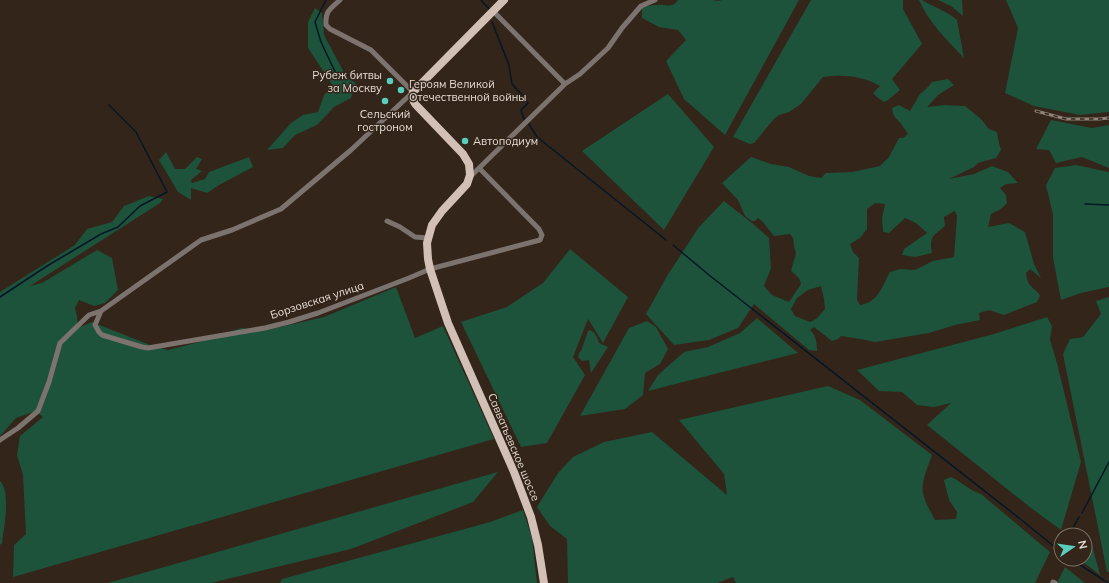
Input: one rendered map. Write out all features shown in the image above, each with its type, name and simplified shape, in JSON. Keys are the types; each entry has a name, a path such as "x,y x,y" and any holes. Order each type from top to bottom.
{"main road":[{"path":"428,238 431,228 438,217 465,187 470,178 470,167 466,159 416,105 413,98 413,92 504,0"},
{"name":"Савватьевское шоссе","path":"428,238 427,254 430,269 448,323 532,517 544,583"}],"street":[{"path":"0,440 18,428 38,411 49,382 60,343 89,315 101,311 201,240 232,230 281,209 351,150 413,92 371,50 330,29 326,25 325,19 328,11 340,0"},
{"path":"470,178 565,84 580,74 608,48 622,28 641,6 655,0"},
{"path":"493,11 565,84"},
{"name":"Борзовская улица","path":"101,311 95,325 102,335 148,348 265,328 289,322 318,313 430,269 540,240 542,237 539,230 480,169"},
{"path":"386,222 400,227 415,237 428,238"}],"green space":[{"path":"678,0 799,0 725,135 684,99 666,61 686,40 678,30 659,27 642,18 642,7 671,5 676,3"},
{"path":"811,0 903,0 903,9 922,44 892,79 900,90 884,102 873,93 880,86 867,80 838,76 823,77 801,104 789,112 779,115 754,143 750,144 733,137"},
{"path":"919,0 922,0 957,20 964,58 933,24"},
{"path":"938,0 962,0 963,16 951,6"},
{"path":"1006,0 1109,0 1109,112 1080,115 1034,106 1005,93 1018,28"},
{"path":"315,8 322,13 324,35 347,78 356,83 351,98 334,107 317,125 295,135 283,148 267,150 291,123 303,115 318,112 324,95 333,86 308,48 308,22"},
{"path":"948,79 954,85 938,95 927,107 945,105 965,106 981,119 989,129 997,132 1001,150 996,158 978,163 974,167 949,179 974,174 992,166 1008,172 1018,183 1006,184 1000,188 1006,195 1007,203 1001,209 991,214 988,227 1009,223 1025,232 1034,264 1041,278 1030,269 1026,273 1027,280 1040,296 1037,302 1004,315 989,310 979,313 980,320 955,325 929,333 875,342 841,336 832,341 814,327 810,330 816,339 817,351 809,350 754,304 738,328 709,340 674,345 646,314 667,276 699,227 724,201 769,238 771,268 764,286 772,295 789,302 801,284 799,278 791,271 796,253 793,238 790,234 774,236 758,218 755,221 752,221 745,216 738,200 722,183 751,157 771,164 789,167 809,176 821,178 826,173 852,172 880,166 889,157 899,138 903,138 908,134 894,116 892,108 899,105 910,111 920,94 932,82","holes":["875,203 885,204 882,218 883,232 889,233 905,218 916,223 927,233 904,249 902,255 915,257 932,253 931,243 933,237 945,226 944,217 955,211 957,216 954,257 933,261 915,270 900,269 890,272 876,297 872,301 860,305 857,300 859,258 853,252 850,244 860,238 867,229 867,209","821,286 825,309 816,319 810,322 795,316 791,309 797,298 808,290"]},
{"path":"668,94 714,147 664,230 582,151"},
{"path":"1051,120 1092,128 1109,125 1109,168 1082,157 1056,163 1049,150 1036,149"},
{"path":"166,152 175,169 185,169 197,157 202,159 196,169 202,171 191,180 192,183 205,179 209,172 249,157 253,167 207,193 191,188 191,200 178,192 159,160"},
{"path":"1076,165 1109,172 1109,287 1081,293 1061,300 1053,258 1053,215 1046,185 1055,168"},
{"path":"149,196 163,199 160,203 30,286 42,283 97,250 112,258 118,290 105,303 94,306 79,300 75,308 78,328 92,322 150,345 168,350 215,338 241,328 267,330 324,317 396,287 415,338 443,326 494,439 13,577 14,545 26,534 23,475 17,455 20,436 43,417 36,411 16,418 0,436 0,292 75,245 87,229 112,222 124,206"},
{"path":"570,249 628,297 603,343 588,319 573,357 585,375 547,443 521,447 461,322 507,307 543,283"},
{"path":"1109,297 1109,572 1107,572 1063,354 1070,339 1083,337 1101,314 1096,301"},
{"path":"1047,317 1052,326 1050,340 1081,462 1062,527 1057,527 1031,508 927,425 951,403 934,407 917,405 902,392 879,391 857,370 994,334"},
{"path":"757,318 798,353 648,391 658,375 684,352 708,347 740,333"},
{"path":"647,321 656,327 668,349 660,364 645,373 643,395 625,409 580,416 629,328"},
{"path":"590,330 595,334 599,343 608,347 591,373 589,360 582,361 578,357 588,331"},
{"path":"828,386 860,400 932,455 925,474 923,493 935,520 956,519 957,512 949,500 944,480 951,477 973,491 981,494 1050,552 1035,583 736,583 733,577 717,583 568,583 567,539 550,526 537,507 558,473 573,457 604,442 652,432 727,495 724,474 679,420"},
{"path":"498,472 473,502 351,549 211,583 108,583"},
{"path":"0,481 5,493 6,510 2,543 0,545"},
{"path":"523,510 532,538 537,583 280,583 282,579 490,522"},
{"path":"1093,549 1100,575 1090,567 1093,567"},
{"path":"1065,567 1085,583 1057,583"}],"waterway":[{"path":"326,0 315,22 321,42 338,78"},
{"path":"481,0 490,10"},
{"path":"492,22 509,65 512,84 528,103 521,110 524,119"},
{"path":"0,297 47,266 101,234 118,227 140,206 167,192 136,132 109,105"},
{"path":"529,124 537,137 666,240"},
{"path":"1085,204 1109,205"},
{"path":"673,245 1053,546"},
{"path":"1082,513 1109,462"},
{"path":"1073,527 1079,517"},
{"path":"1083,567 1108,583"}],"railway":[{"path":"1036,111 1066,119 1109,118"}],"place":[{"name":"Рубеж битвы за Москву","path":"390,81"},
{"name":"Героям Великой Отечественной войны","path":"401,90"},
{"name":"Сельский гостроном","path":"385,101"},
{"name":"Автоподиум","path":"465,141"}]}
